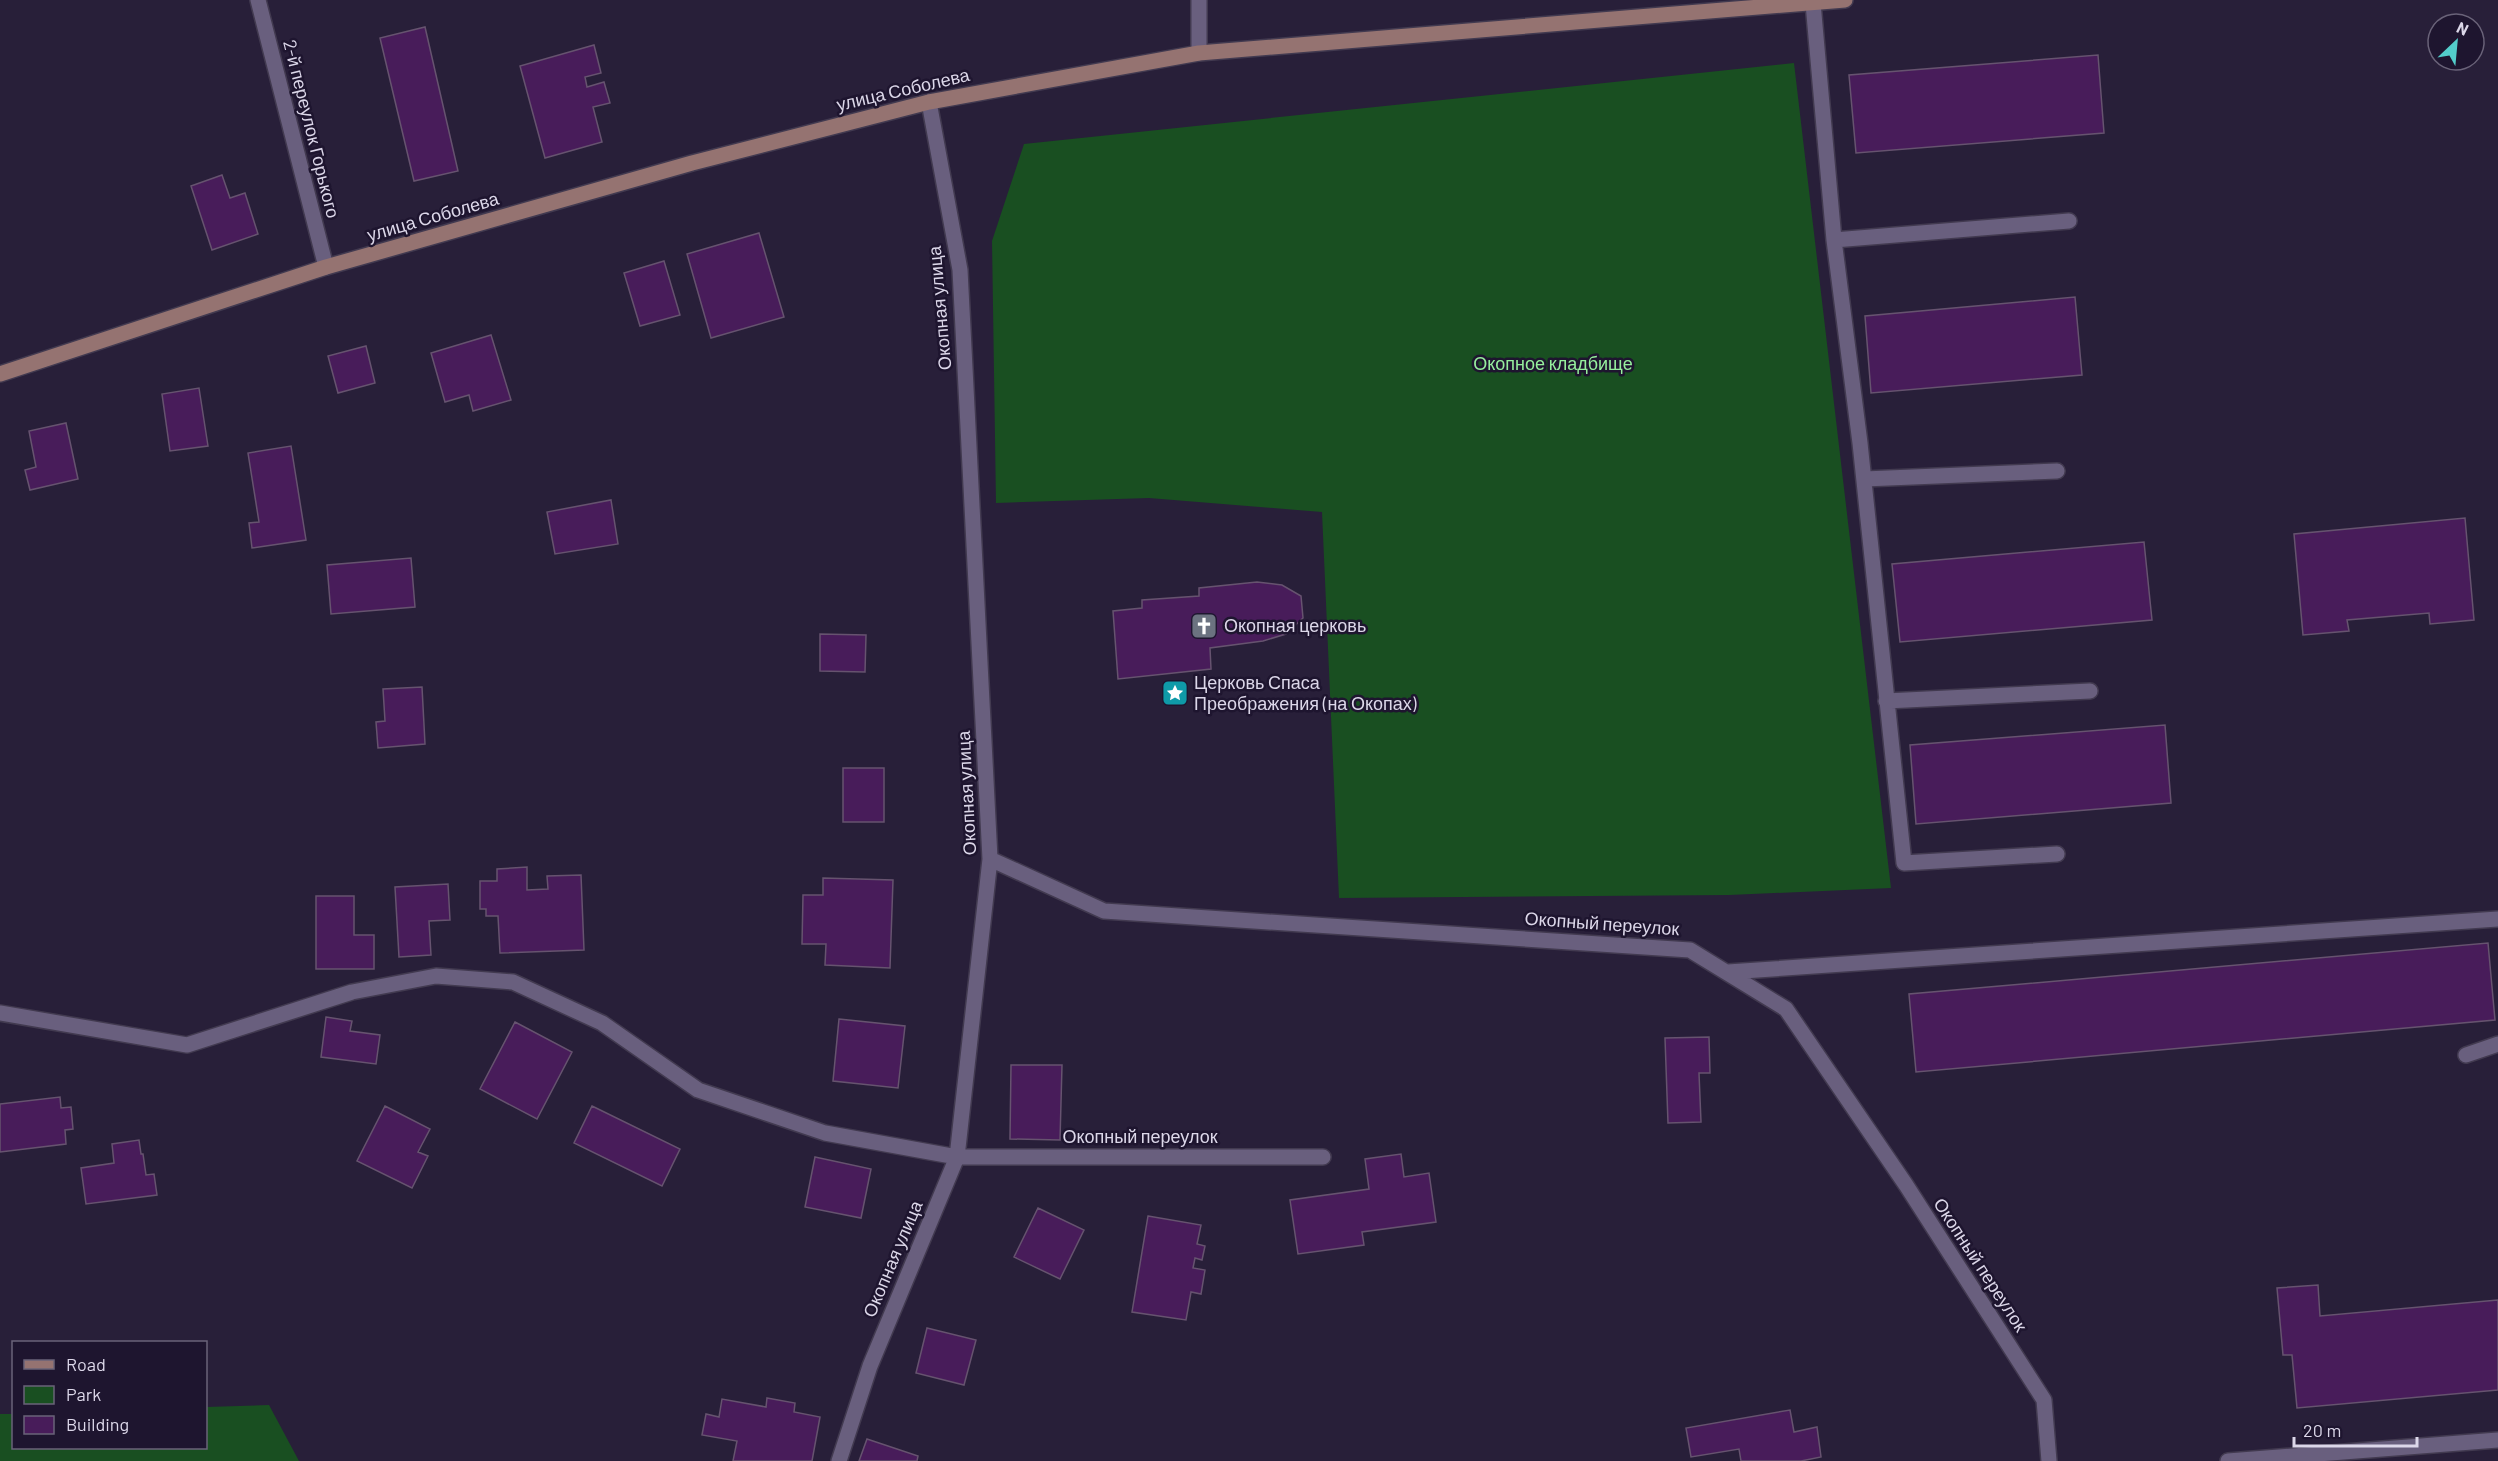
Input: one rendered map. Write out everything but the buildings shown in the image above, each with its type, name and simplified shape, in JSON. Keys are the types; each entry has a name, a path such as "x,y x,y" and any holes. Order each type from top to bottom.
{"street":[{"name":"2-й переулок Горького","path":"258,0 326,267"},
{"path":"1199,0 1199,53"},
{"name":"улица Соболева","path":"0,374 326,267 692,163 928,102 1199,53 1845,0"},
{"path":"1813,3 1834,240 1864,479 1904,863 2056,854"},
{"name":"Окопная улица","path":"839,1461 870,1366 957,1157 990,859 960,270 928,102"},
{"path":"1834,240 2070,221"},
{"path":"1864,479 2057,471"},
{"path":"1886,701 2090,691"},
{"name":"Окопный переулок","path":"990,859 1104,911 1690,950 1786,1009 1906,1185 2044,1400 2049,1461"},
{"path":"1728,972 2498,919"},
{"name":"Окопный переулок","path":"0,1013 188,1045 352,992 436,976 513,982 602,1023 698,1090 825,1134 957,1157 1323,1157"},
{"path":"2466,1055 2498,1044"},
{"path":"2228,1461 2498,1440"}],"green space":[{"name":"Окопное кладбище","path":"1794,63 1891,888 1729,895 1339,898 1322,512 1149,498 996,503 992,241 1024,144"},
{"path":"269,1405 299,1461 0,1461 0,1414 12,1414 12,1449 207,1449 207,1407"}],"place":[{"name":"Окопная церковь","path":"1204,626"},
{"name":"Церковь Спаса Преображения (на Окопах)","path":"1175,693"}]}
